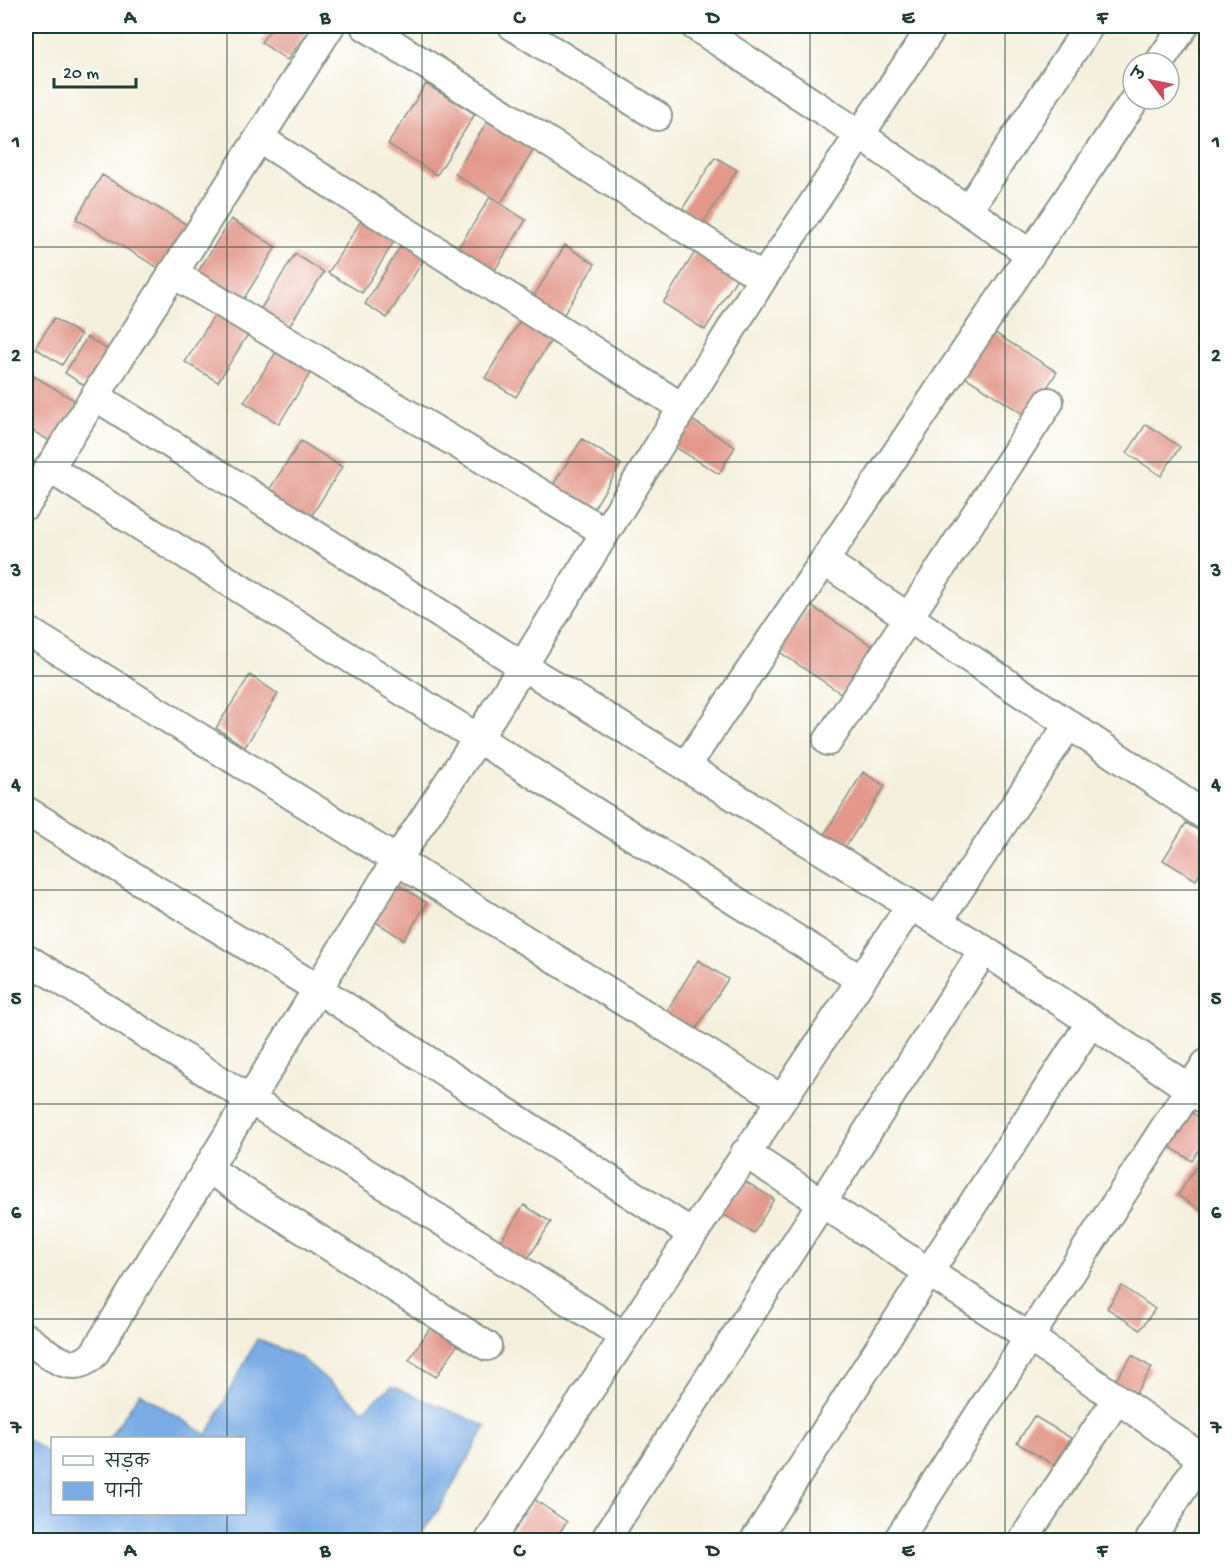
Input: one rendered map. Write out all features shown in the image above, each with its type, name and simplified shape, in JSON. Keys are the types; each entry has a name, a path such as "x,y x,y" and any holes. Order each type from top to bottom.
{"street":[{"path":"26,505 330,26"},
{"path":"365,26 763,278"},
{"path":"513,26 657,116"},
{"path":"695,26 859,134 1030,254"},
{"path":"26,1338 62,1362 74,1366 85,1363 94,1354 396,861 478,738 521,665 763,278 933,26"},
{"path":"968,210 1089,26"},
{"path":"1167,51 1185,26"},
{"path":"686,766 1127,111"},
{"path":"258,138 683,408"},
{"path":"172,273 605,532"},
{"path":"95,396 521,665 984,950 1198,1095"},
{"path":"828,741 1049,402"},
{"path":"50,468 861,980"},
{"path":"824,561 1206,816"},
{"path":"26,630 781,1099"},
{"path":"938,921 1069,724"},
{"path":"26,811 318,989 691,1233"},
{"path":"490,1540 691,1233 911,905"},
{"path":"605,1540 984,950"},
{"path":"26,958 624,1336"},
{"path":"755,1540 1091,1022"},
{"path":"897,1540 1029,1337 1198,1095 1206,1064"},
{"path":"745,1153 1029,1337 1205,1457 1150,1540"},
{"path":"208,1169 487,1346"},
{"path":"1023,1540 1117,1399"}],"water":[{"path":"257,1339 301,1358 363,1410 392,1386 486,1426 443,1503 417,1540 26,1540 26,1438 51,1455 51,1515 246,1515 246,1437 110,1437 140,1393 207,1435"}],"building":[{"path":"273,26 312,26 287,60 261,42"},
{"path":"426,84 475,114 437,175 388,144"},
{"path":"490,117 536,146 501,203 455,174"},
{"path":"715,157 737,170 699,230 678,216"},
{"path":"102,175 189,226 162,270 76,219"},
{"path":"490,197 526,220 488,281 452,258"},
{"path":"364,216 397,237 362,293 328,273"},
{"path":"231,219 276,247 241,303 196,275"},
{"path":"405,239 428,253 387,318 365,304"},
{"path":"565,245 595,264 559,322 529,304"},
{"path":"695,252 737,278 705,330 663,303"},
{"path":"295,254 324,272 288,328 260,310"},
{"path":"219,308 252,328 218,382 185,362"},
{"path":"523,316 554,335 516,397 485,378"},
{"path":"54,318 81,335 62,365 35,348"},
{"path":"990,330 1057,372 1028,417 962,375"},
{"path":"87,337 113,353 90,389 65,373"},
{"path":"280,346 314,367 279,424 244,402"},
{"path":"34,376 79,403 55,444 26,427 26,390"},
{"path":"684,415 735,447 719,474 667,442"},
{"path":"1146,424 1180,447 1161,476 1127,453"},
{"path":"582,439 621,464 591,513 551,488"},
{"path":"301,441 342,467 307,523 265,496"},
{"path":"26,456 41,466 26,490"},
{"path":"810,605 874,647 842,694 778,651"},
{"path":"250,675 278,694 245,747 216,728"},
{"path":"863,772 885,786 845,848 824,835"},
{"path":"1186,823 1206,835 1206,864 1196,880 1163,860"},
{"path":"391,880 427,903 404,940 368,917"},
{"path":"698,960 728,979 693,1034 664,1016"},
{"path":"1186,1109 1206,1122 1206,1138 1192,1161 1164,1143"},
{"path":"1206,1152 1206,1214 1178,1195"},
{"path":"738,1177 774,1199 754,1233 718,1211"},
{"path":"524,1205 551,1222 522,1268 495,1250"},
{"path":"1122,1286 1155,1309 1140,1330 1107,1308"},
{"path":"433,1323 460,1341 436,1377 409,1360"},
{"path":"1132,1355 1152,1368 1131,1400 1111,1387"},
{"path":"1034,1416 1071,1438 1054,1465 1017,1443"},
{"path":"534,1499 567,1522 554,1540 517,1540 509,1535"}]}
